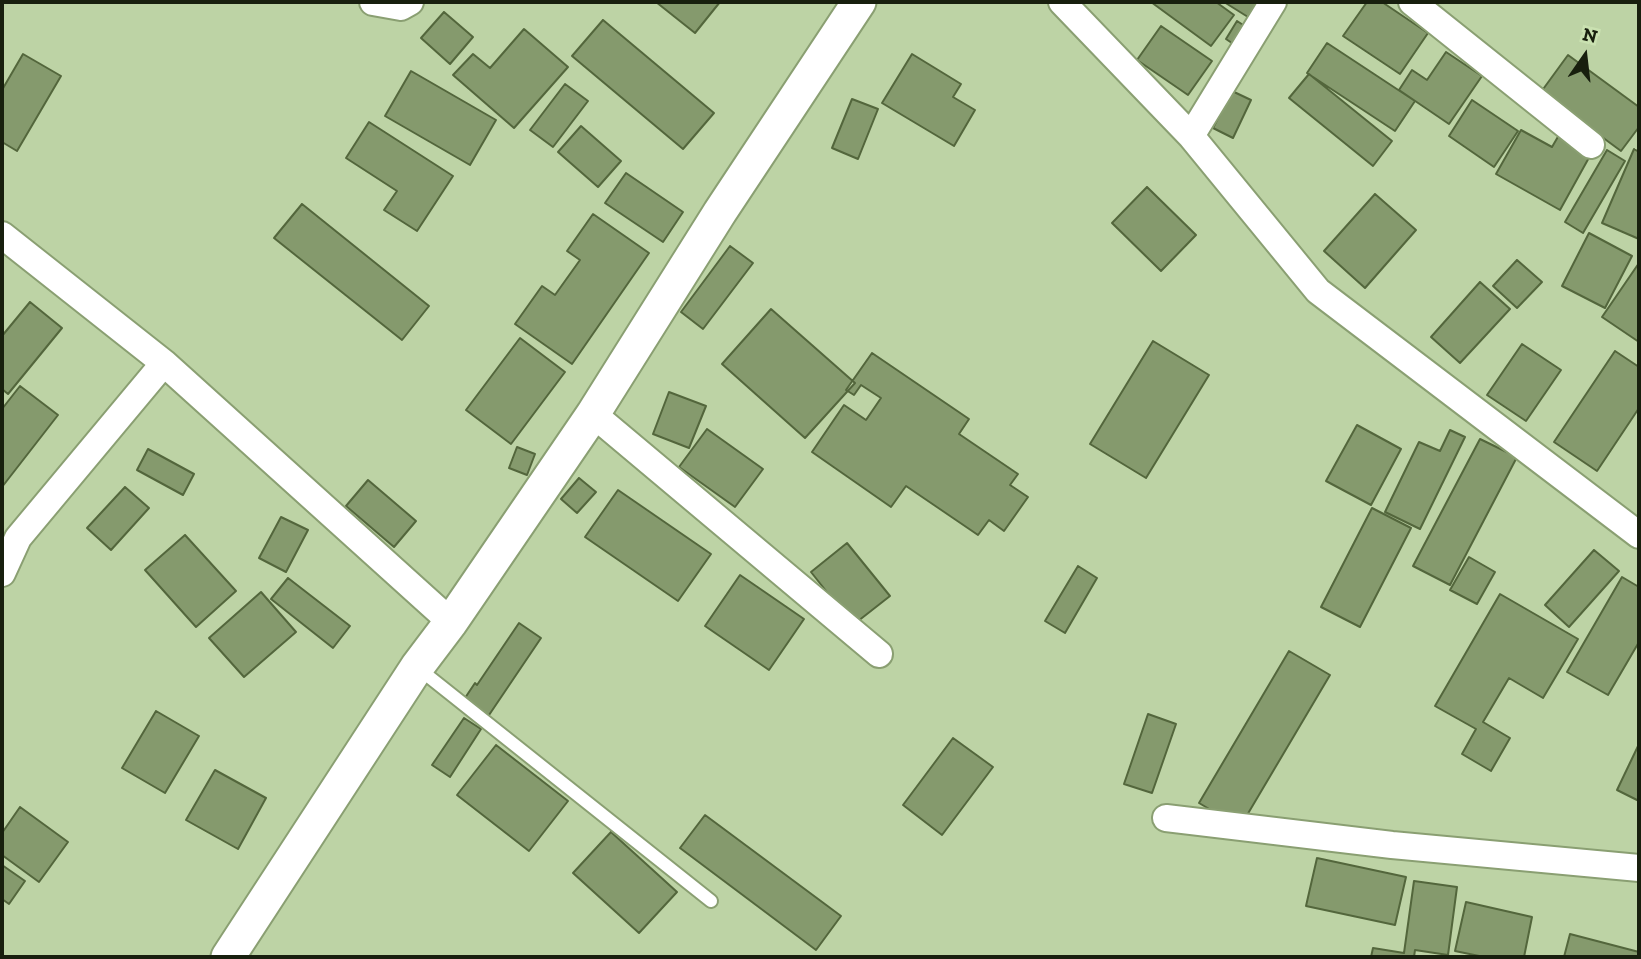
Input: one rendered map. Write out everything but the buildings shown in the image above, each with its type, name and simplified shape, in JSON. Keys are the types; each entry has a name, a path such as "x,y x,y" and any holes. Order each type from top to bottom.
{"street":[{"path":"373,2 401,7 410,2"},
{"path":"228,957 417,667 451,622 593,414 720,212 859,2"},
{"path":"1062,2 1191,136 1318,291 1639,535"},
{"path":"1191,136 1273,2"},
{"path":"1412,2 1591,145"},
{"path":"2,235 164,363 451,622"},
{"path":"2,573 10,533 164,363"},
{"path":"593,414 879,654"},
{"path":"1166,818 1392,845 1639,868"}],"lane":[{"path":"417,667 711,901"}]}
